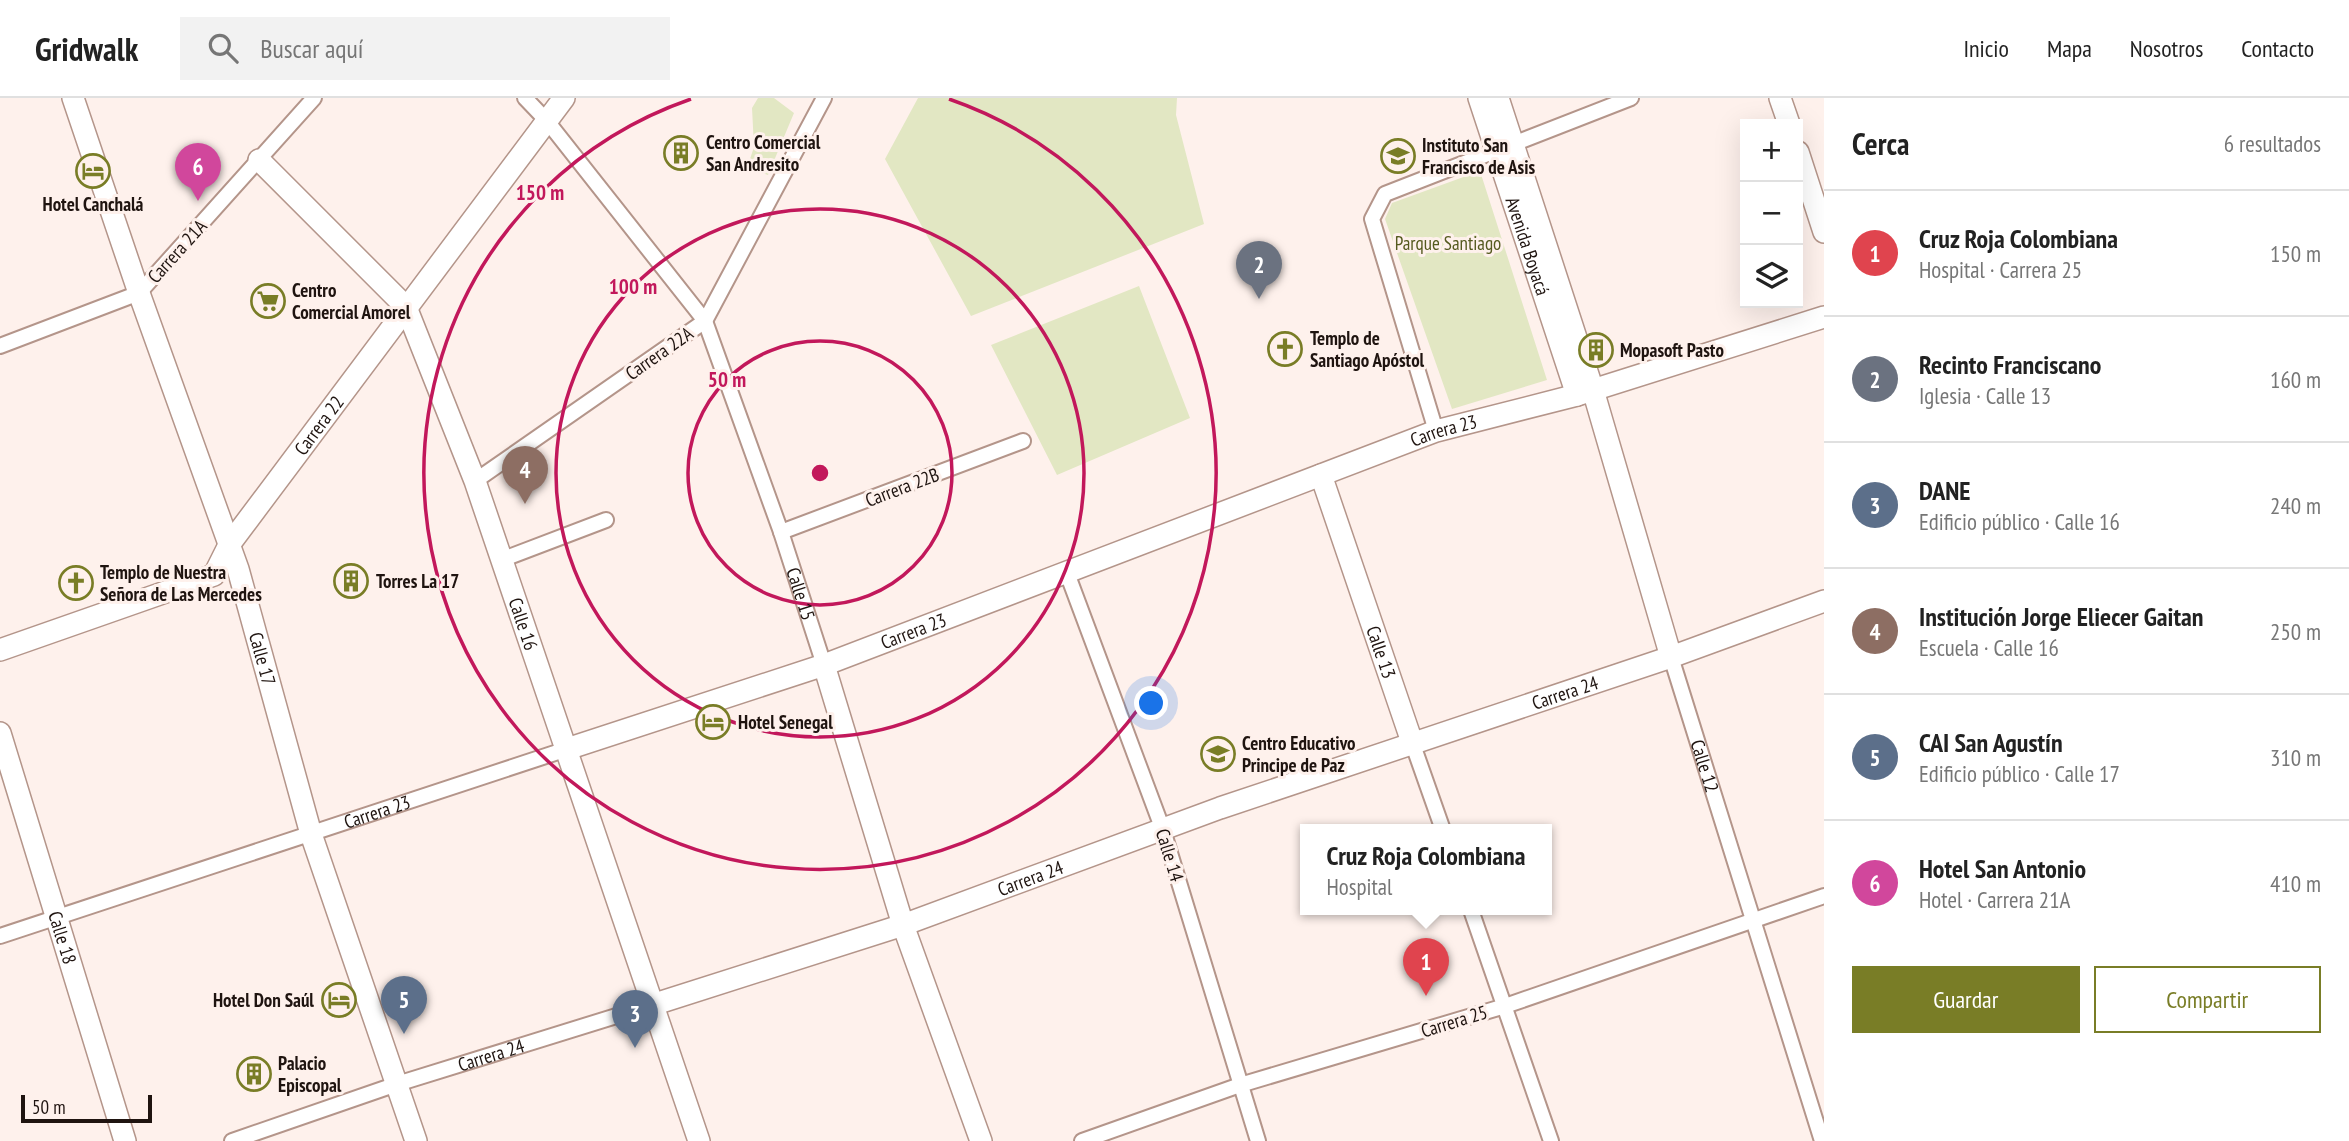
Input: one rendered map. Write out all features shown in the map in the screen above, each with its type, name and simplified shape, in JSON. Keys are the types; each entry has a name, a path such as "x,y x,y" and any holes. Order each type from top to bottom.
{"street":[{"name":"Calle 17","path":"73,98 229,545 311,834 416,1141"},
{"name":"Carrera 21A","path":"0,346 139,293 314,98"},
{"name":"Calle 15","path":"525,98 547,121 705,321 781,532 903,925 981,1141"},
{"name":"Carrera 22","path":"0,650 209,579 229,545 564,98"},
{"name":"Carrera 22A","path":"475,481 705,321 824,98"},
{"name":"Avenida Boyacá","path":"1479,98 1505,146"},
{"name":"Avenida Boyacá","path":"1498,98 1505,146 1585,393"},
{"path":"1436,431 1371,219 1385,194 1631,98"},
{"path":"1780,98 1786,119"},
{"name":"Calle 16","path":"259,160 406,307 475,481 630,940 655,1004 699,1141"},
{"path":"1803,167 1824,232"},
{"name":"Carrera 23","path":"0,936 824,665 1436,431 1585,393 1824,317"},
{"name":"Calle 12","path":"1585,393 1671,656 1822,1141"},
{"name":"Carrera 22B","path":"781,532 1023,441"},
{"name":"Calle 13","path":"1321,475 1441,824"},
{"path":"501,560 607,520"},
{"name":"Calle 14","path":"1067,573 1163,830 1258,1141"},
{"name":"Carrera 24","path":"232,1141 397,1084 903,925 1412,742 1671,656 1824,601"},
{"name":"Calle 18","path":"0,733 125,1141"},
{"name":"Carrera 25","path":"1082,1141 1240,1085 1505,1006 1824,896"},
{"path":"1473,915 1551,1141"}],"green space":[{"path":"758,98 774,98 794,113 768,175 747,168 754,147 752,108"},
{"path":"918,98 1177,98 1176,115 1204,224 971,316 885,159"},
{"name":"Parque Santiago","path":"1480,171 1547,380 1452,409 1385,219 1392,203"},
{"path":"1139,286 1190,418 1057,475 991,345"}],"place":[{"name":"Centro Comercial San Andresito","path":"681,153"},
{"name":"Instituto San Francisco de Asis","path":"1398,156"},
{"name":"Hotel Canchalá","path":"93,171"},
{"name":"Hotel San Antonio","path":"198,201"},
{"name":"Recinto Franciscano","path":"1259,299"},
{"name":"Centro Comercial Amorel","path":"268,301"},
{"name":"Templo de Santiago Apóstol","path":"1285,349"},
{"name":"Mopasoft Pasto","path":"1596,350"},
{"name":"Institución Jorge Eliecer Gaitan","path":"525,504"},
{"name":"Torres La 17","path":"351,581"},
{"name":"Templo de Nuestra Señora de Las Mercedes","path":"76,583"},
{"name":"Hotel Senegal","path":"713,722"},
{"name":"Centro Educativo Principe de Paz","path":"1218,754"},
{"name":"Cruz Roja Colombiana","path":"1426,996"},
{"name":"Hotel Don Saúl","path":"339,1000"},
{"name":"CAI San Agustín","path":"404,1034"},
{"name":"DANE","path":"635,1048"},
{"name":"Palacio Episcopal","path":"254,1074"}]}
